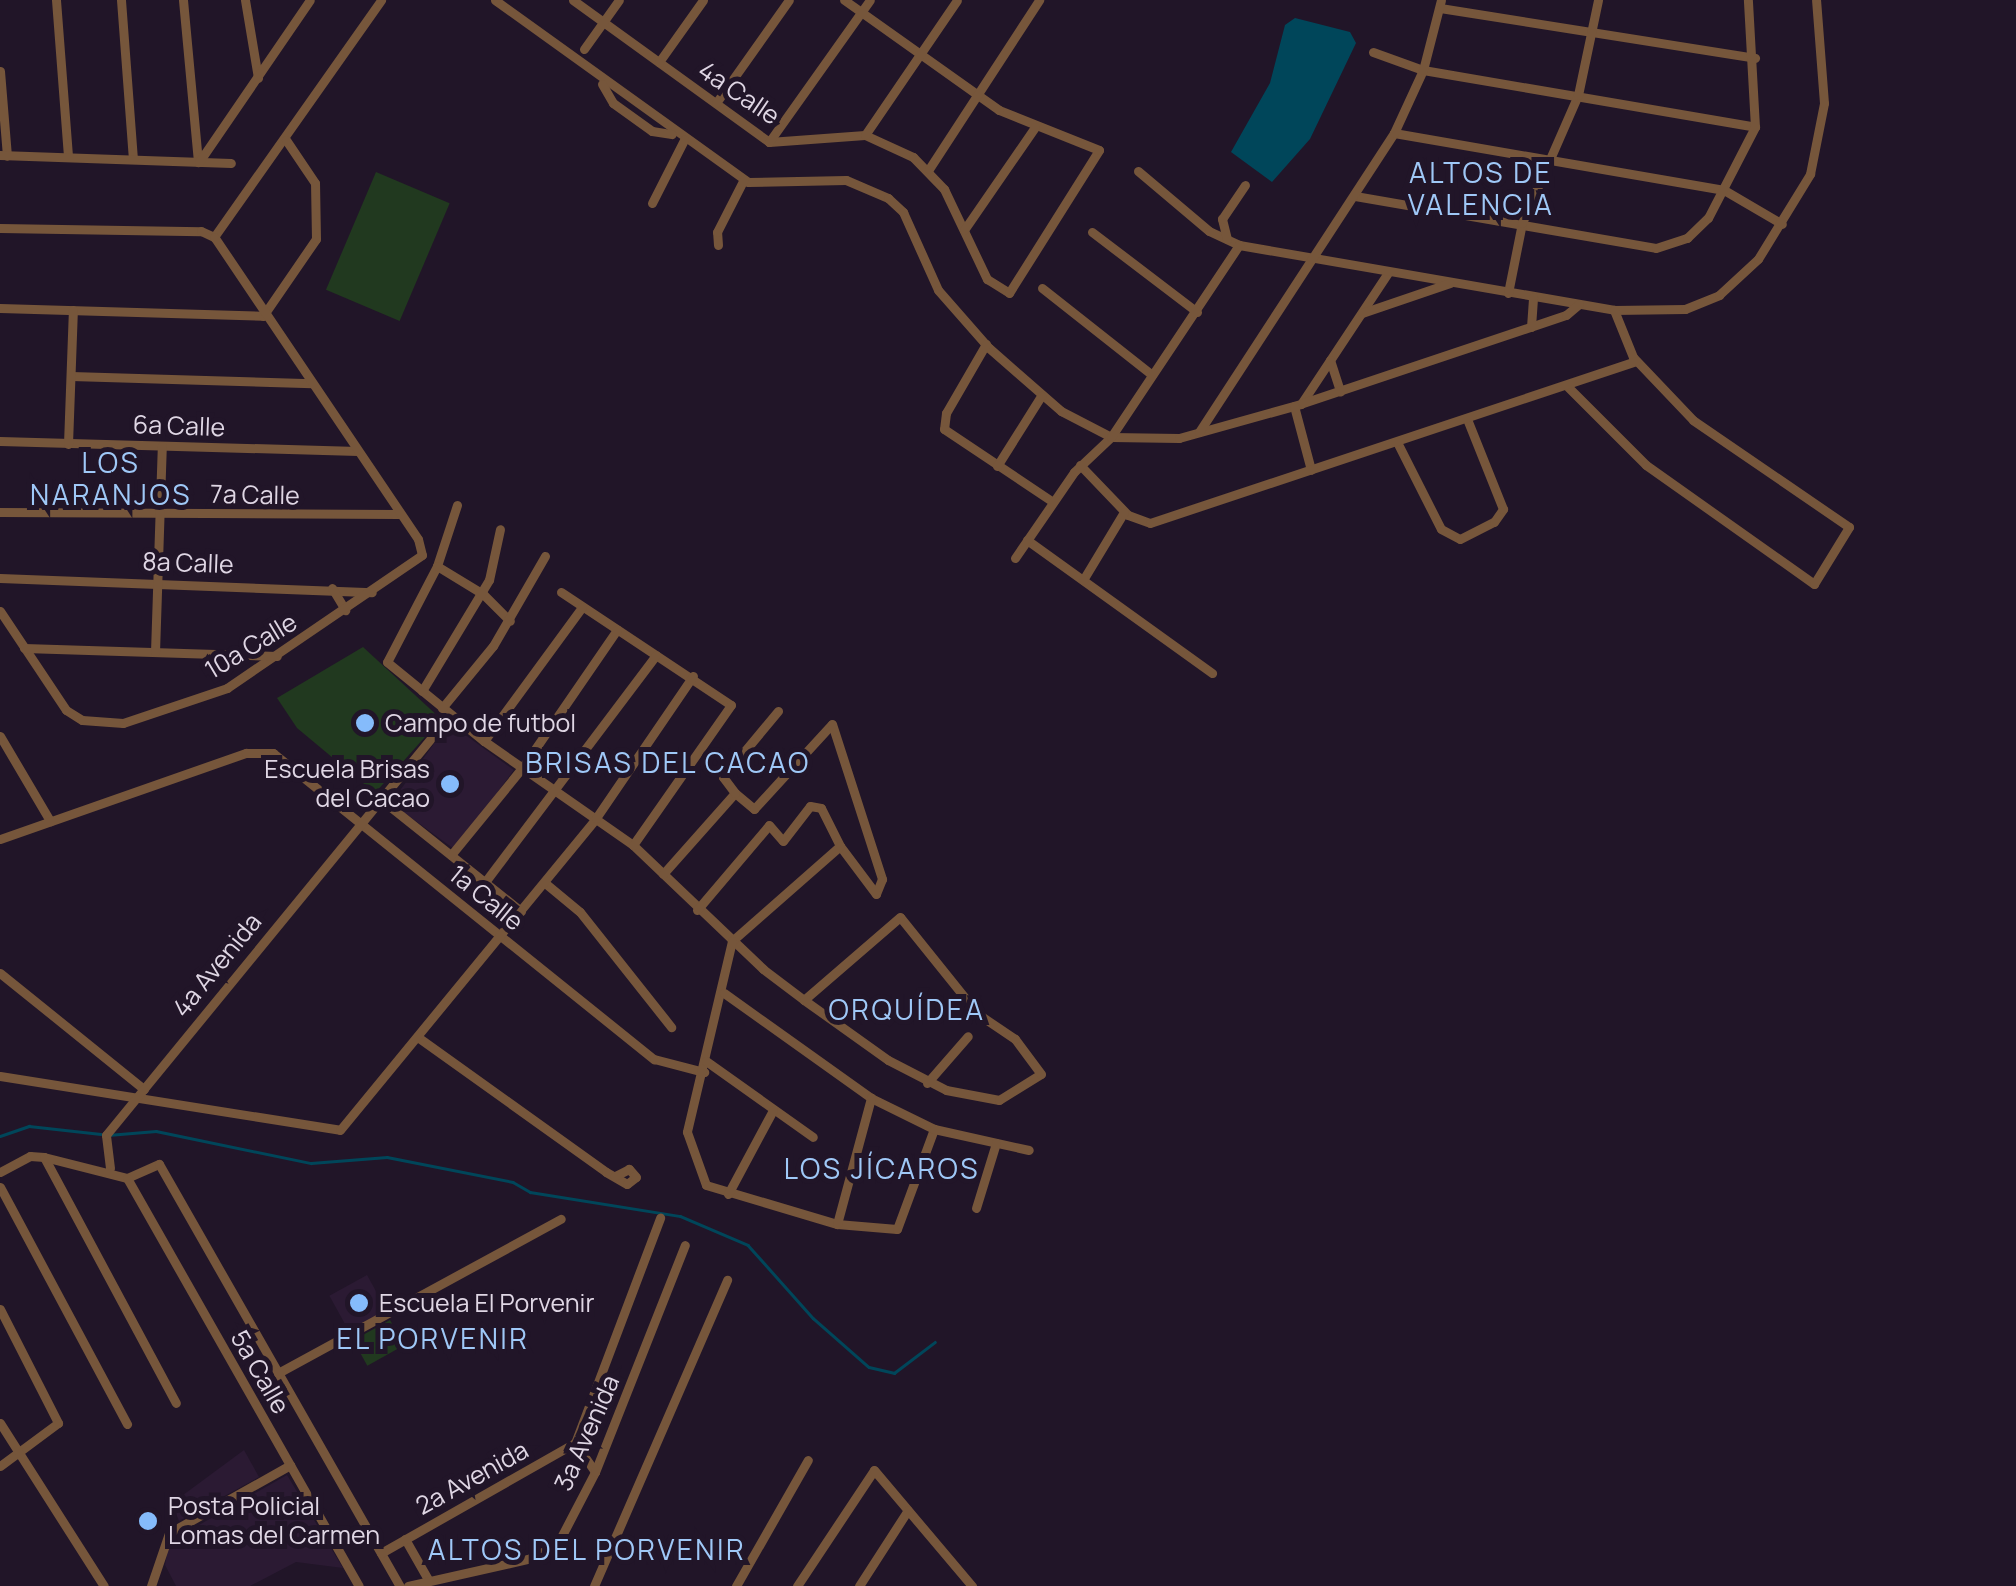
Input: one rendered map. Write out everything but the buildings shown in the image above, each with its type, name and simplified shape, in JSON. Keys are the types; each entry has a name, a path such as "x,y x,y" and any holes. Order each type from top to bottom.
{"street":[{"path":"56,0 68,156"},
{"path":"121,0 133,160"},
{"path":"183,0 198,162"},
{"path":"245,0 258,78"},
{"path":"198,162 310,0"},
{"path":"214,237 286,140 380,0"},
{"path":"494,0 598,78 613,102 652,131 679,137 744,180 776,186 846,180 888,198 903,212 938,290 986,344 1041,396 1111,437 1151,440 1200,432 1298,405 1531,327 1579,304"},
{"name":"4a Calle","path":"573,0 769,142 865,135"},
{"path":"584,50 619,0"},
{"path":"659,62 703,0"},
{"path":"716,103 788,0"},
{"path":"844,0 921,54 978,93 1035,127 1099,150 1004,294 970,253 964,230 929,169 865,135 921,54 957,0"},
{"path":"769,142 870,0"},
{"path":"929,169 1039,0"},
{"path":"1508,293 1522,223 1555,160 1578,95 1598,0"},
{"path":"1355,196 1656,248 1687,238 1724,190 1755,127 1755,58 1748,0"},
{"path":"1138,171 1228,242 1614,310 1685,309 1719,295 1758,259 1810,174 1820,139 1816,0"},
{"path":"1200,432 1394,132 1423,70 1440,4 1755,58"},
{"path":"1373,52 1423,70 1755,127"},
{"path":"0,71 4,156 231,162"},
{"path":"783,142 786,122"},
{"path":"964,230 1035,127"},
{"path":"1394,132 1724,190 1782,224"},
{"path":"652,203 679,137"},
{"path":"263,316 316,239 316,183 286,140"},
{"path":"718,245 717,232 744,180"},
{"path":"1228,242 1222,219 1245,185"},
{"path":"0,228 201,231 214,237 263,316 358,451 394,516"},
{"path":"1092,232 1197,312"},
{"path":"1015,558 1080,465 1111,437 1240,245"},
{"path":"1312,470 1298,405 1389,271"},
{"path":"1362,313 1452,282"},
{"path":"1042,288 1152,375"},
{"path":"1531,327 1533,296"},
{"path":"0,308 263,316"},
{"path":"68,444 73,310"},
{"path":"1568,386 1604,428 1676,489 1814,584 1849,527 1692,420 1636,362 1614,310"},
{"path":"986,344 946,413 944,428 1053,502"},
{"path":"1330,360 1340,391"},
{"path":"1080,465 1124,512 1150,523 1636,362"},
{"path":"71,376 312,383"},
{"path":"997,466 1041,396"},
{"path":"1397,442 1441,529 1460,539 1494,522 1502,509 1467,420"},
{"name":"6a Calle","path":"0,442 358,451"},
{"path":"154,652 162,446"},
{"path":"457,505 437,566 387,662 484,741 633,845 697,910 804,1000 926,1082 998,1100 1040,1077 1015,1039 992,1029 900,917 804,1000"},
{"name":"7a Calle","path":"0,512 394,516"},
{"path":"1083,580 1124,512"},
{"name":"10a Calle","path":"24,648 56,700 82,720 123,723 186,704 280,656 422,555 423,547 394,516"},
{"path":"422,690 482,594 500,530"},
{"path":"1027,540 1212,673"},
{"name":"4a Avenida","path":"110,1168 106,1135 446,712 510,621 545,556"},
{"path":"437,566 482,594 510,621"},
{"name":"8a Calle","path":"0,578 374,592"},
{"path":"332,588 345,610"},
{"path":"561,592 693,676 731,706 633,845"},
{"path":"484,741 582,607"},
{"path":"0,611 24,648 280,656"},
{"path":"450,855 522,768 617,630"},
{"path":"485,882 557,794 656,654"},
{"path":"0,1076 323,1131 352,1120 596,818 693,676"},
{"path":"754,809 823,726 832,724 882,879 876,894 815,804 782,840 722,777 778,712"},
{"path":"0,736 50,820 0,839"},
{"name":"1a Calle","path":"50,820 246,754 281,756 654,1059 704,1072"},
{"path":"663,874 735,793"},
{"path":"378,797 521,912"},
{"path":"697,910 769,825"},
{"path":"840,846 732,941 724,993 686,1132 702,1179 728,1194 837,1224 897,1229 934,1129"},
{"path":"545,883 580,912 671,1028"},
{"path":"0,974 144,1089"},
{"path":"724,993 871,1098 934,1129 1029,1150"},
{"path":"926,1082 968,1036"},
{"path":"419,1038 615,1176"},
{"path":"706,1061 812,1137"},
{"path":"837,1224 871,1098"},
{"path":"728,1194 773,1110"},
{"path":"976,1208 996,1143"},
{"path":"0,1172 30,1156 110,1168 127,1178 159,1164 400,1586"},
{"path":"44,1157 176,1403"},
{"name":"5a Calle","path":"127,1178 359,1586"},
{"path":"0,1187 127,1424"},
{"path":"595,1472 575,1443 660,1218"},
{"path":"278,1374 561,1219"},
{"name":"3a Avenida","path":"408,1586 551,1551 595,1472 684,1245"},
{"path":"594,1586 727,1280"},
{"path":"0,1309 58,1423 0,1466"},
{"path":"0,1422 98,1584"},
{"name":"2a Avenida","path":"381,1553 575,1443"},
{"path":"736,1586 808,1460"},
{"path":"151,1586 169,1533 290,1466"},
{"path":"797,1586 874,1470 972,1586"},
{"path":"859,1586 908,1510"},
{"path":"405,1539 430,1580"}],"shaded area":[{"name":"Escuela Brisas del Cacao","path":"449,723 514,770 456,850 391,803"},
{"name":"Escuela El Porvenir","path":"367,1275 387,1311 349,1332 329,1296"},
{"path":"244,1450 259,1477 179,1521 173,1506 179,1498"},
{"path":"287,1475 343,1568 296,1562 250,1586 176,1586 165,1565 169,1542"}],"green space":[{"path":"376,172 450,203 400,321 326,290"},
{"name":"Campo de futbol","path":"363,647 441,719 375,793 297,728 277,698"},
{"path":"390,1320 404,1345 367,1366 353,1340"}],"water":[{"path":"1295,18 1350,32 1356,43 1310,139 1272,182 1231,152 1270,83 1285,25"}],"waterway":[{"path":"0,1136 29,1126 101,1134"},
{"path":"108,1135 156,1131 311,1163 387,1157 513,1182 530,1192 680,1216 748,1245 813,1318 869,1367 894,1373 935,1342"}],"place":[{"name":"Campo de futbol","path":"365,723"},
{"name":"Escuela Brisas del Cacao","path":"450,784"},
{"name":"Escuela El Porvenir","path":"359,1303"},
{"name":"Posta Policial Lomas del Carmen","path":"148,1521"}],"district":[{"name":"ALTOS DE VALENCIA","path":"1481,188"},
{"name":"LOS NARANJOS","path":"111,478"},
{"name":"BRISAS DEL CACAO","path":"668,762"},
{"name":"ORQUÍDEA","path":"907,1009"},
{"name":"LOS JÍCAROS","path":"882,1168"},
{"name":"EL PORVENIR","path":"433,1338"},
{"name":"ALTOS DEL PORVENIR","path":"587,1549"}]}
